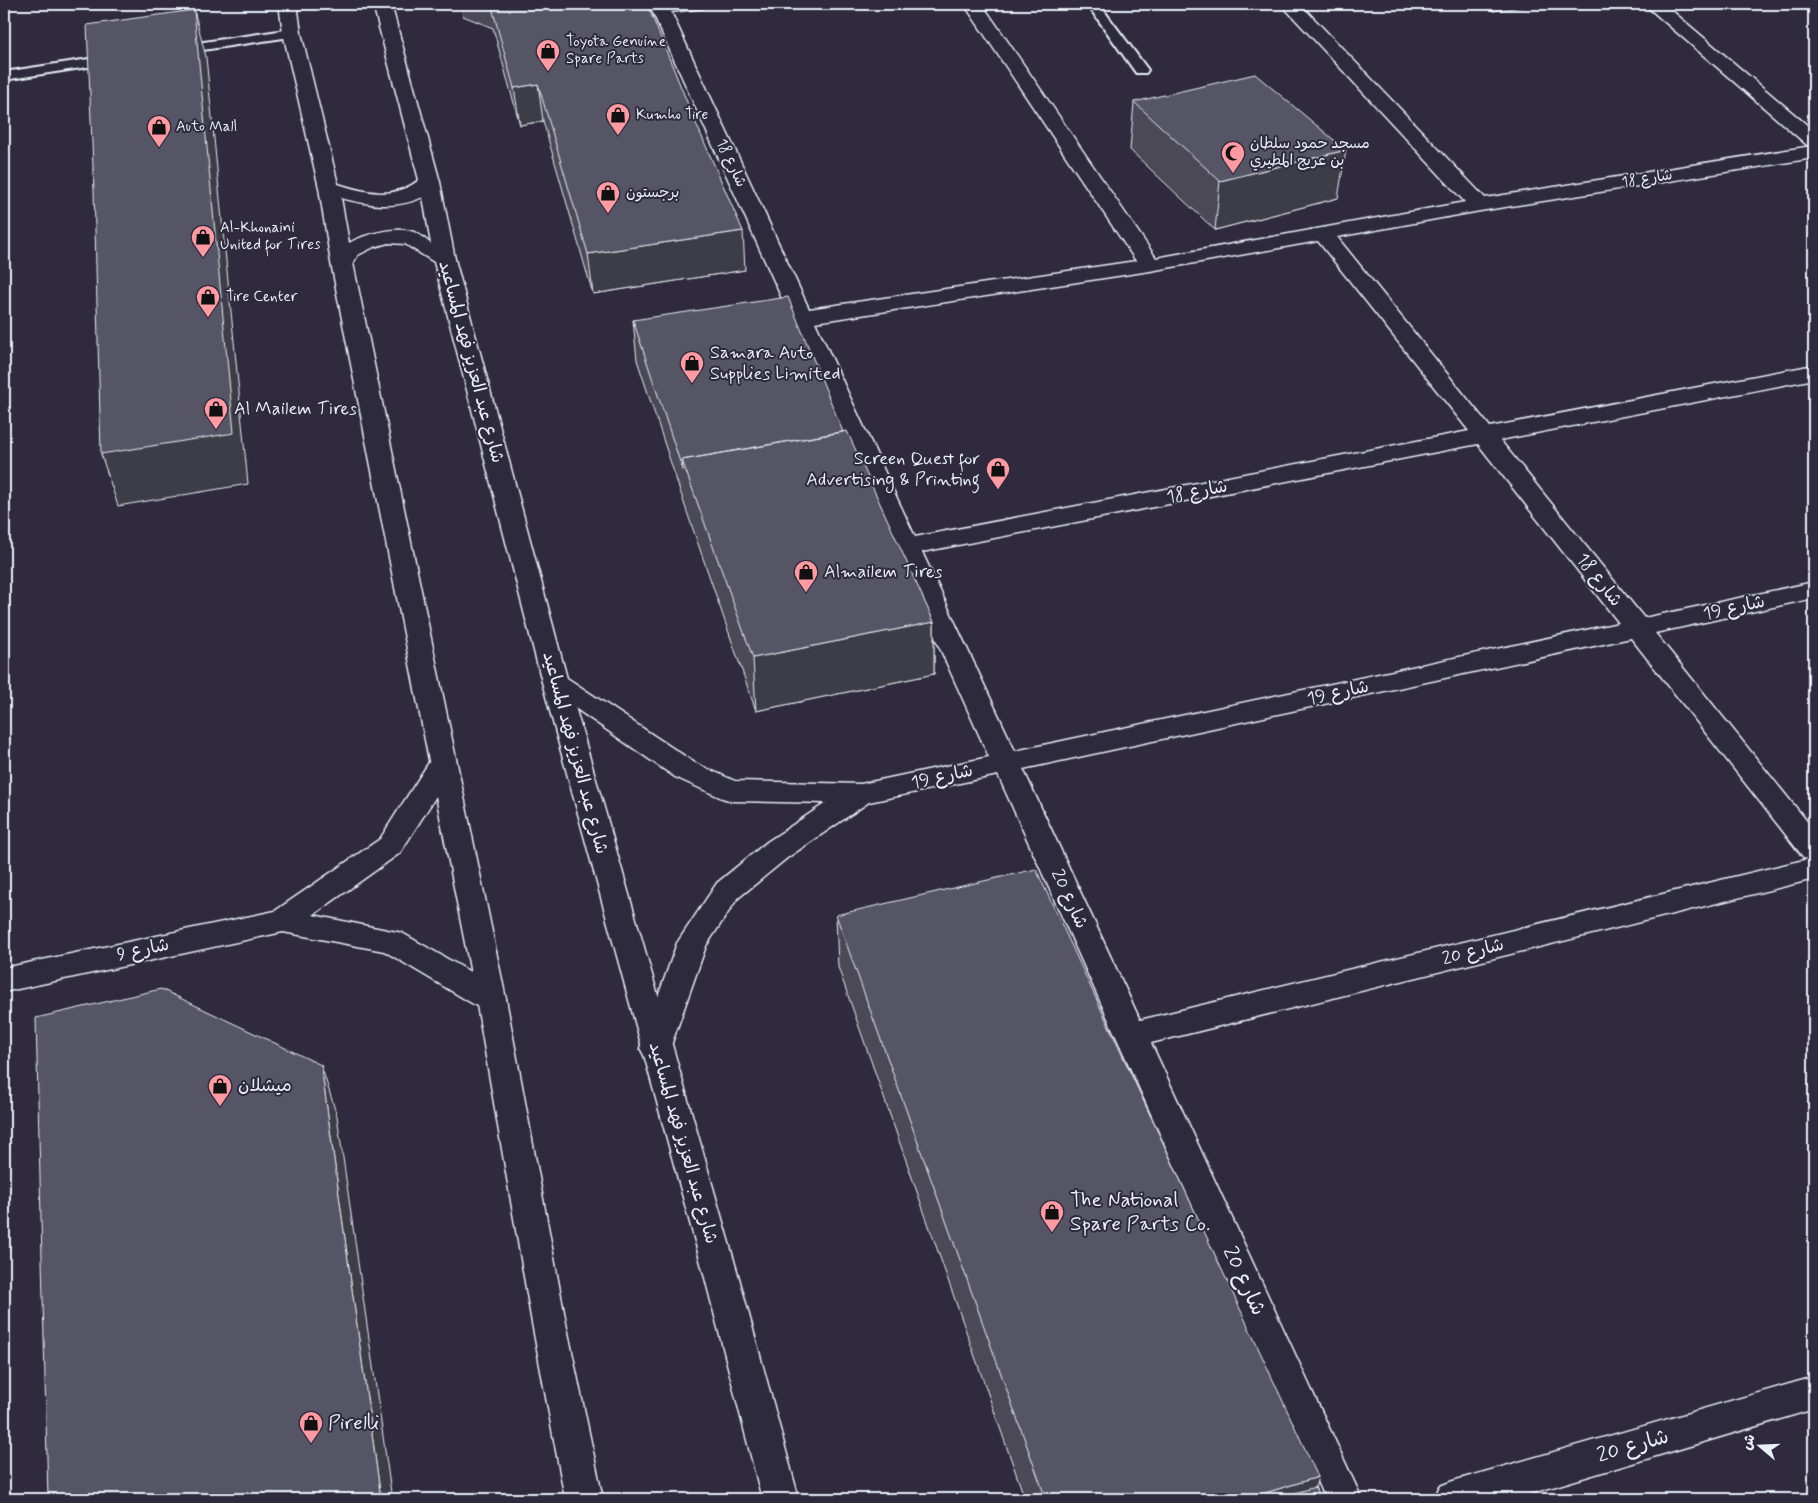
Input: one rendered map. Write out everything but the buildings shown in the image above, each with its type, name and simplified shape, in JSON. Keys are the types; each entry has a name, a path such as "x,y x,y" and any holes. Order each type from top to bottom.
{"street":[{"path":"288,4 292,33 328,188 491,999 549,1323 584,1499"},
{"name":"شارع عبد العزيز فهد المساعيد","path":"382,4 430,182 444,259 555,682 722,1278 781,1499"},
{"name":"شارع 18","path":"696,4 659,6 1007,763"},
{"path":"973,4 1150,266"},
{"path":"1290,4 1480,205"},
{"path":"1652,4 1814,141"},
{"name":"شارع 18","path":"802,317 1150,266 1480,205 1814,152"},
{"path":"328,188 381,201 402,199 420,192 430,182"},
{"name":"شارع 18","path":"1324,234 1638,629"},
{"path":"342,263 350,251 366,242 388,237 410,238 424,249 444,259"},
{"name":"شارع 18","path":"907,547 1486,437 1814,372"},
{"name":"شارع 19","path":"555,682 685,770 732,791 861,794 1814,590"},
{"path":"1638,629 1814,850"},
{"name":"شارع 9","path":"283,921 390,846 443,763"},
{"name":"شارع 20","path":"1007,763 1344,1499"},
{"name":"شارع 19","path":"656,1048 692,942 727,891 777,850 861,794"},
{"name":"شارع 20","path":"1131,1035 1814,868"},
{"name":"شارع 9","path":"4,980 283,921 391,941 491,999"},
{"name":"شارع 20","path":"1452,1499 1814,1393"}],"lane":[{"path":"1093,4 1141,70"},
{"path":"167,52 292,33"},
{"path":"4,76 129,57"}],"place":[{"name":"Toyota Genuine Spare Parts","path":"548,72"},
{"name":"Kumho Tire","path":"618,136"},
{"name":"Auto Mall","path":"159,148"},
{"name":"مسجد حمود سلطان بن عريج المطيري","path":"1233,174"},
{"name":"برجستون","path":"608,214"},
{"name":"Al-Khonaini United for Tires","path":"203,258"},
{"name":"Tire Center","path":"208,318"},
{"name":"Samara Auto Supplies Limited","path":"692,384"},
{"name":"Al Mailem Tires","path":"216,430"},
{"name":"Screen Quest for Advertising & Printing","path":"998,490"},
{"name":"Almailem Tires","path":"806,593"},
{"name":"ميشلان","path":"220,1107"},
{"name":"The National Spare Parts Co.","path":"1052,1233"},
{"name":"Pirelli","path":"311,1444"}]}
